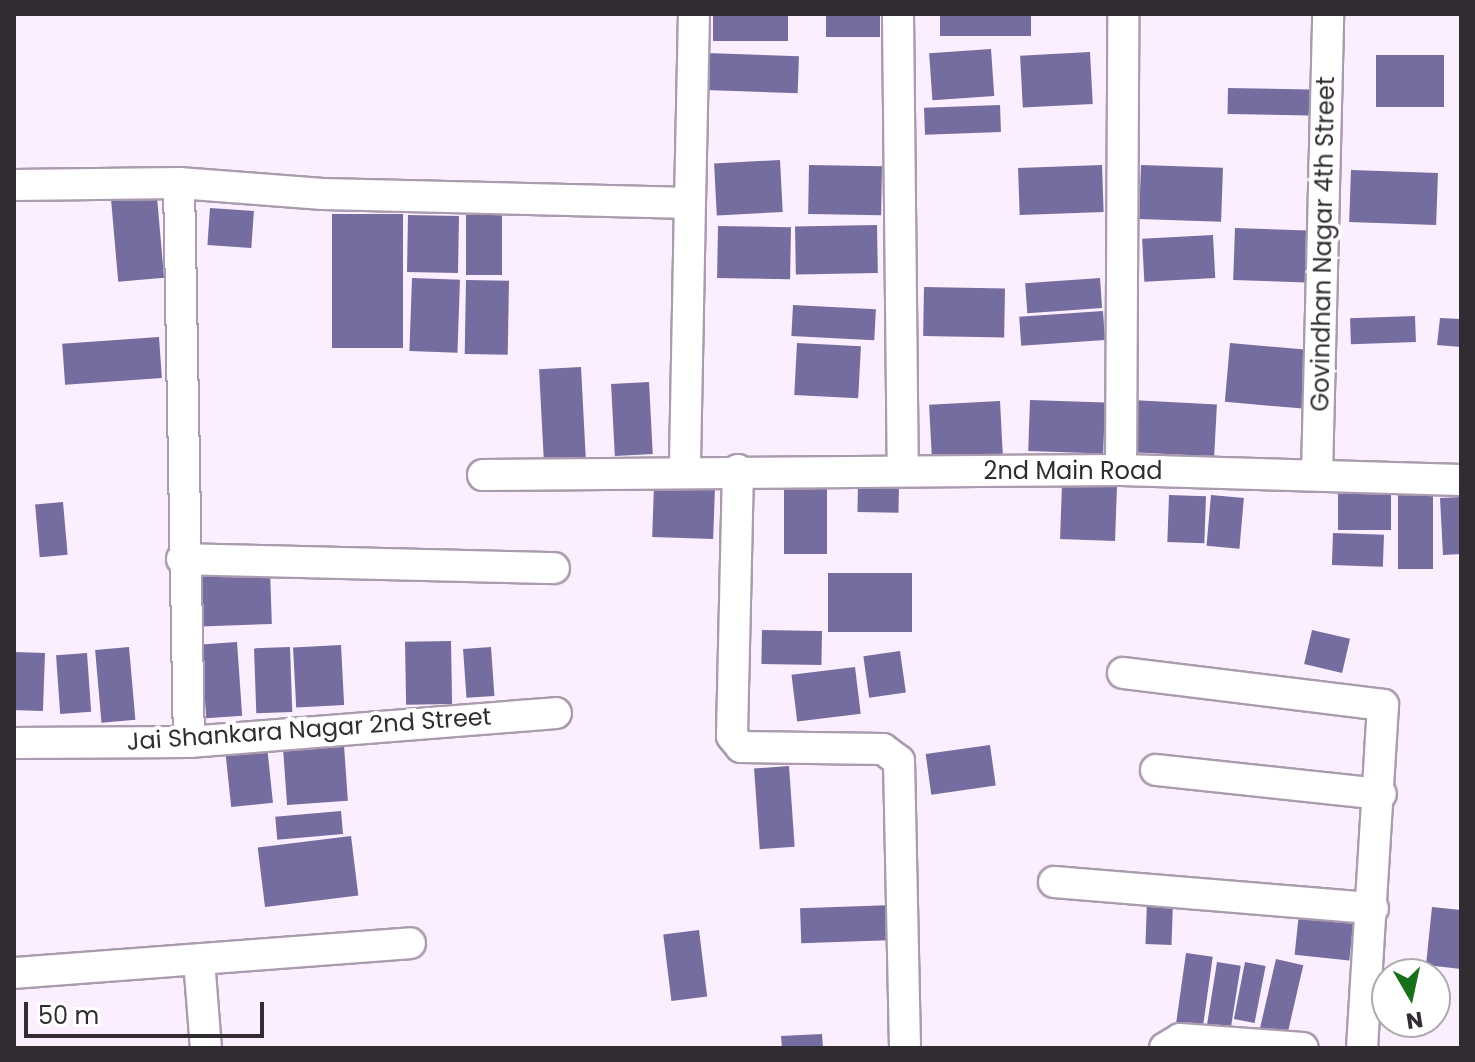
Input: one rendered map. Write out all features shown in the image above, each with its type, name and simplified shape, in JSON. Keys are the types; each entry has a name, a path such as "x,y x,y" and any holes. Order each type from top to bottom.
{"street":[{"path":"685,472 694,14"},
{"path":"898,14 903,471"},
{"path":"1121,470 1123,14"},
{"name":"Govindhan Nagar 4th Street","path":"1317,474 1328,14"},
{"path":"14,185 179,183 323,194 690,203"},
{"path":"179,183 182,559 189,742"},
{"path":"738,470 732,736 741,747 883,749 899,761 905,1048"},
{"name":"2nd Main Road","path":"483,475 738,470 1121,470 1461,480"},
{"path":"182,559 554,568"},
{"path":"1123,673 1377,698 1388,719 1362,1048"},
{"name":"Jai Shankara Nagar 2nd Street","path":"14,743 189,742 556,713"},
{"path":"1156,770 1381,794"},
{"path":"1054,882 1373,908"},
{"path":"14,973 410,943"},
{"path":"199,960 206,1048"},
{"path":"1165,1048 1180,1039 1288,1048"}],"building":[{"path":"713,14 788,14 788,41 713,41"},
{"path":"826,14 880,14 880,37 826,37"},
{"path":"940,14 1031,14 1031,36 940,36"},
{"path":"991,49 994,96 932,100 929,53"},
{"path":"1090,52 1093,104 1023,108 1020,56"},
{"path":"706,53 799,56 798,93 705,90"},
{"path":"1376,55 1444,55 1444,107 1376,107"},
{"path":"1228,88 1323,90 1323,116 1228,114"},
{"path":"1000,105 1001,132 925,135 924,108"},
{"path":"780,160 783,212 717,215 714,163"},
{"path":"809,165 882,166 881,215 808,214"},
{"path":"1102,165 1104,212 1020,215 1018,168"},
{"path":"1141,165 1223,168 1221,222 1139,219"},
{"path":"1351,170 1438,173 1436,225 1349,222"},
{"path":"157,197 164,278 118,282 111,201"},
{"path":"210,208 254,211 251,248 207,245"},
{"path":"332,214 403,214 403,348 332,348"},
{"path":"408,215 459,216 458,273 407,272"},
{"path":"466,215 502,215 502,275 466,275"},
{"path":"877,225 878,273 796,274 795,226"},
{"path":"718,226 791,227 790,279 717,278"},
{"path":"1235,228 1308,231 1306,283 1233,280"},
{"path":"1213,235 1215,278 1144,282 1142,239"},
{"path":"412,278 460,280 457,353 409,351"},
{"path":"1100,278 1102,308 1027,313 1025,283"},
{"path":"466,280 509,281 508,355 465,354"},
{"path":"924,287 1005,288 1004,337 923,336"},
{"path":"793,305 876,309 874,340 791,336"},
{"path":"1103,311 1105,340 1021,346 1019,317"},
{"path":"1415,316 1416,342 1351,344 1350,318"},
{"path":"1440,318 1461,319 1461,347 1437,345"},
{"path":"159,337 162,378 65,385 62,344"},
{"path":"797,343 861,346 858,398 794,395"},
{"path":"1230,343 1308,350 1303,409 1225,402"},
{"path":"581,367 586,457 544,459 539,369"},
{"path":"649,382 653,454 615,456 611,384"},
{"path":"1030,400 1105,403 1103,454 1028,451"},
{"path":"1131,400 1217,405 1214,456 1128,452"},
{"path":"1000,401 1003,458 932,462 929,405"},
{"path":"784,483 827,483 827,554 784,554"},
{"path":"858,483 899,484 898,513 857,512"},
{"path":"1062,484 1117,486 1115,541 1060,539"},
{"path":"654,485 715,487 713,539 652,537"},
{"path":"1338,494 1391,494 1391,530 1338,530"},
{"path":"1169,495 1206,496 1204,543 1167,542"},
{"path":"1211,495 1244,498 1239,549 1207,546"},
{"path":"1398,495 1433,495 1433,569 1398,569"},
{"path":"1461,497 1461,554 1443,555 1440,498"},
{"path":"63,502 68,555 40,557 35,504"},
{"path":"1333,533 1384,535 1383,567 1332,565"},
{"path":"270,571 272,624 201,626 199,573"},
{"path":"828,573 912,573 912,632 828,632"},
{"path":"762,630 822,631 821,665 761,664"},
{"path":"1312,630 1350,639 1342,673 1304,664"},
{"path":"451,641 452,704 406,705 405,642"},
{"path":"237,642 242,716 206,718 201,645"},
{"path":"341,645 344,705 296,707 293,648"},
{"path":"129,647 135,720 101,723 95,650"},
{"path":"290,647 292,712 256,713 254,648"},
{"path":"491,647 494,696 466,698 463,649"},
{"path":"900,651 906,693 869,698 863,656"},
{"path":"14,652 45,653 43,711 14,710"},
{"path":"87,653 91,712 60,714 56,655"},
{"path":"855,667 861,714 797,721 791,675"},
{"path":"343,731 348,801 287,805 282,735"},
{"path":"990,745 996,786 931,795 926,754"},
{"path":"267,746 273,803 231,807 225,750"},
{"path":"789,766 795,847 760,849 754,768"},
{"path":"341,811 343,834 277,840 275,817"},
{"path":"351,836 358,896 265,907 258,847"},
{"path":"1147,901 1173,902 1171,945 1145,944"},
{"path":"894,905 895,940 801,943 800,908"},
{"path":"1432,907 1461,910 1461,969 1451,968 1451,958 1427,958"},
{"path":"1299,913 1354,919 1349,961 1295,955"},
{"path":"699,930 707,997 671,1001 663,934"},
{"path":"1186,953 1213,957 1203,1026 1176,1022"},
{"path":"1276,959 1303,965 1286,1038 1259,1032"},
{"path":"1217,962 1241,966 1231,1028 1207,1024"},
{"path":"1245,962 1266,966 1255,1023 1234,1019"},
{"path":"822,1034 823,1048 782,1048 781,1036"}]}
